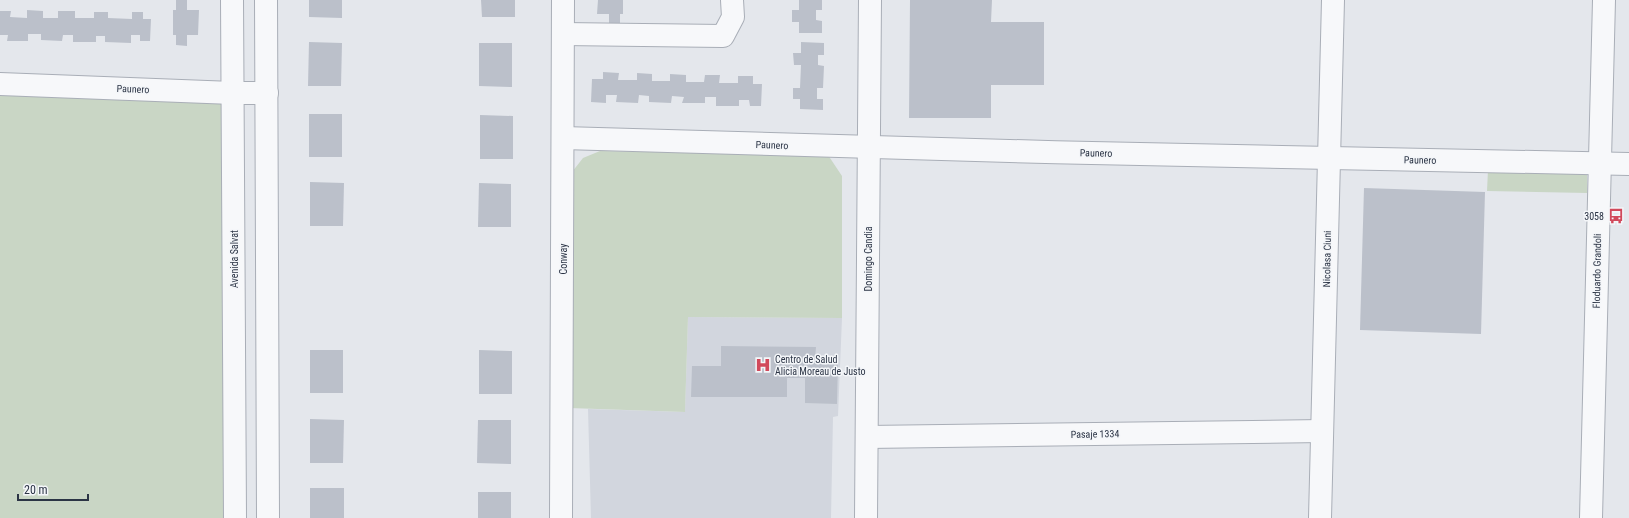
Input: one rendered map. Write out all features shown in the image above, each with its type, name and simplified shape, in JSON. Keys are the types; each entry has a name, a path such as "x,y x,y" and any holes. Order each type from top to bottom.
{"street":[{"name":"Avenida Salvat","path":"232,0 235,518"},
{"path":"266,0 268,518"},
{"name":"Conway","path":"561,518 563,0"},
{"path":"563,34 723,36 732,17 732,0"},
{"name":"Domingo Candia","path":"866,518 870,0"},
{"name":"Nicolasa Ciuni","path":"1320,518 1333,0"},
{"name":"Floduardo Grandoli","path":"1591,518 1604,0"},
{"name":"Paunero","path":"0,84 267,93"},
{"name":"Paunero","path":"563,138 869,148 1329,159 1629,164"},
{"name":"Pasaje 1334","path":"867,437 1322,431"}],"shaded area":[{"path":"688,317 842,318 838,416 833,417 831,518 591,518 588,409 685,412"}],"green space":[{"path":"0,84 233,93 235,518 0,518"},
{"path":"600,151 828,155 842,176 842,318 688,317 685,412 569,408 572,172 583,158"},
{"path":"1488,170 1587,172 1587,193 1487,191"}],"building":[{"path":"176,0 187,0 187,10 199,10 198,35 187,35 187,46 176,45 176,35 173,35 173,10 176,10"},
{"path":"309,0 342,0 342,18 309,17"},
{"path":"481,0 515,0 515,17 482,17"},
{"path":"598,0 623,0 623,14 620,14 620,24 609,24 609,14 597,14"},
{"path":"799,0 822,0 822,10 816,10 816,20 822,21 822,33 799,33 799,22 792,22 792,10 799,10"},
{"path":"910,0 992,0 991,22 1044,22 1044,85 991,85 991,118 909,118"},
{"path":"27,10 43,11 43,18 58,18 58,11 75,11 75,18 94,18 94,12 108,12 108,18 132,19 132,12 143,12 143,19 151,19 150,41 140,41 140,35 131,35 131,43 105,42 105,36 96,36 96,42 73,42 73,35 63,35 62,41 41,40 41,34 28,34 28,41 7,41 8,35 0,35 0,11 11,11 10,17 27,18"},
{"path":"309,42 342,43 341,86 308,86"},
{"path":"801,42 824,43 824,55 818,55 818,65 824,66 823,88 817,88 817,99 823,99 823,110 800,109 800,99 793,99 793,88 800,88 801,65 794,65 793,53 801,53"},
{"path":"479,43 512,43 512,87 479,86"},
{"path":"603,72 619,73 618,80 637,80 637,73 652,74 652,81 670,81 670,74 686,75 686,82 704,82 705,75 720,75 719,83 738,83 738,76 753,76 753,84 762,84 761,106 750,106 749,100 739,100 739,106 716,106 716,97 705,97 705,103 682,103 684,97 672,96 671,103 649,102 649,96 639,95 638,103 616,102 617,95 606,95 606,103 591,102 592,79 603,79"},
{"path":"309,114 342,114 342,157 309,157"},
{"path":"480,115 513,116 513,159 480,159"},
{"path":"310,182 344,183 343,226 310,226"},
{"path":"479,183 511,184 511,227 478,227"},
{"path":"1364,188 1485,192 1481,334 1360,330"},
{"path":"721,346 816,347 815,359 838,359 837,404 805,403 805,378 787,378 787,397 691,397 692,366 721,366"},
{"path":"310,350 343,350 343,393 310,393"},
{"path":"479,350 512,351 512,394 479,394"},
{"path":"310,419 344,420 343,463 310,463"},
{"path":"478,420 511,420 511,464 477,463"},
{"path":"310,488 344,488 344,518 310,518"},
{"path":"478,492 511,492 511,518 478,518"}],"place":[{"name":"3058","path":"1616,216"},
{"name":"Centro de Salud Alicia Moreau de Justo","path":"763,365"}]}
